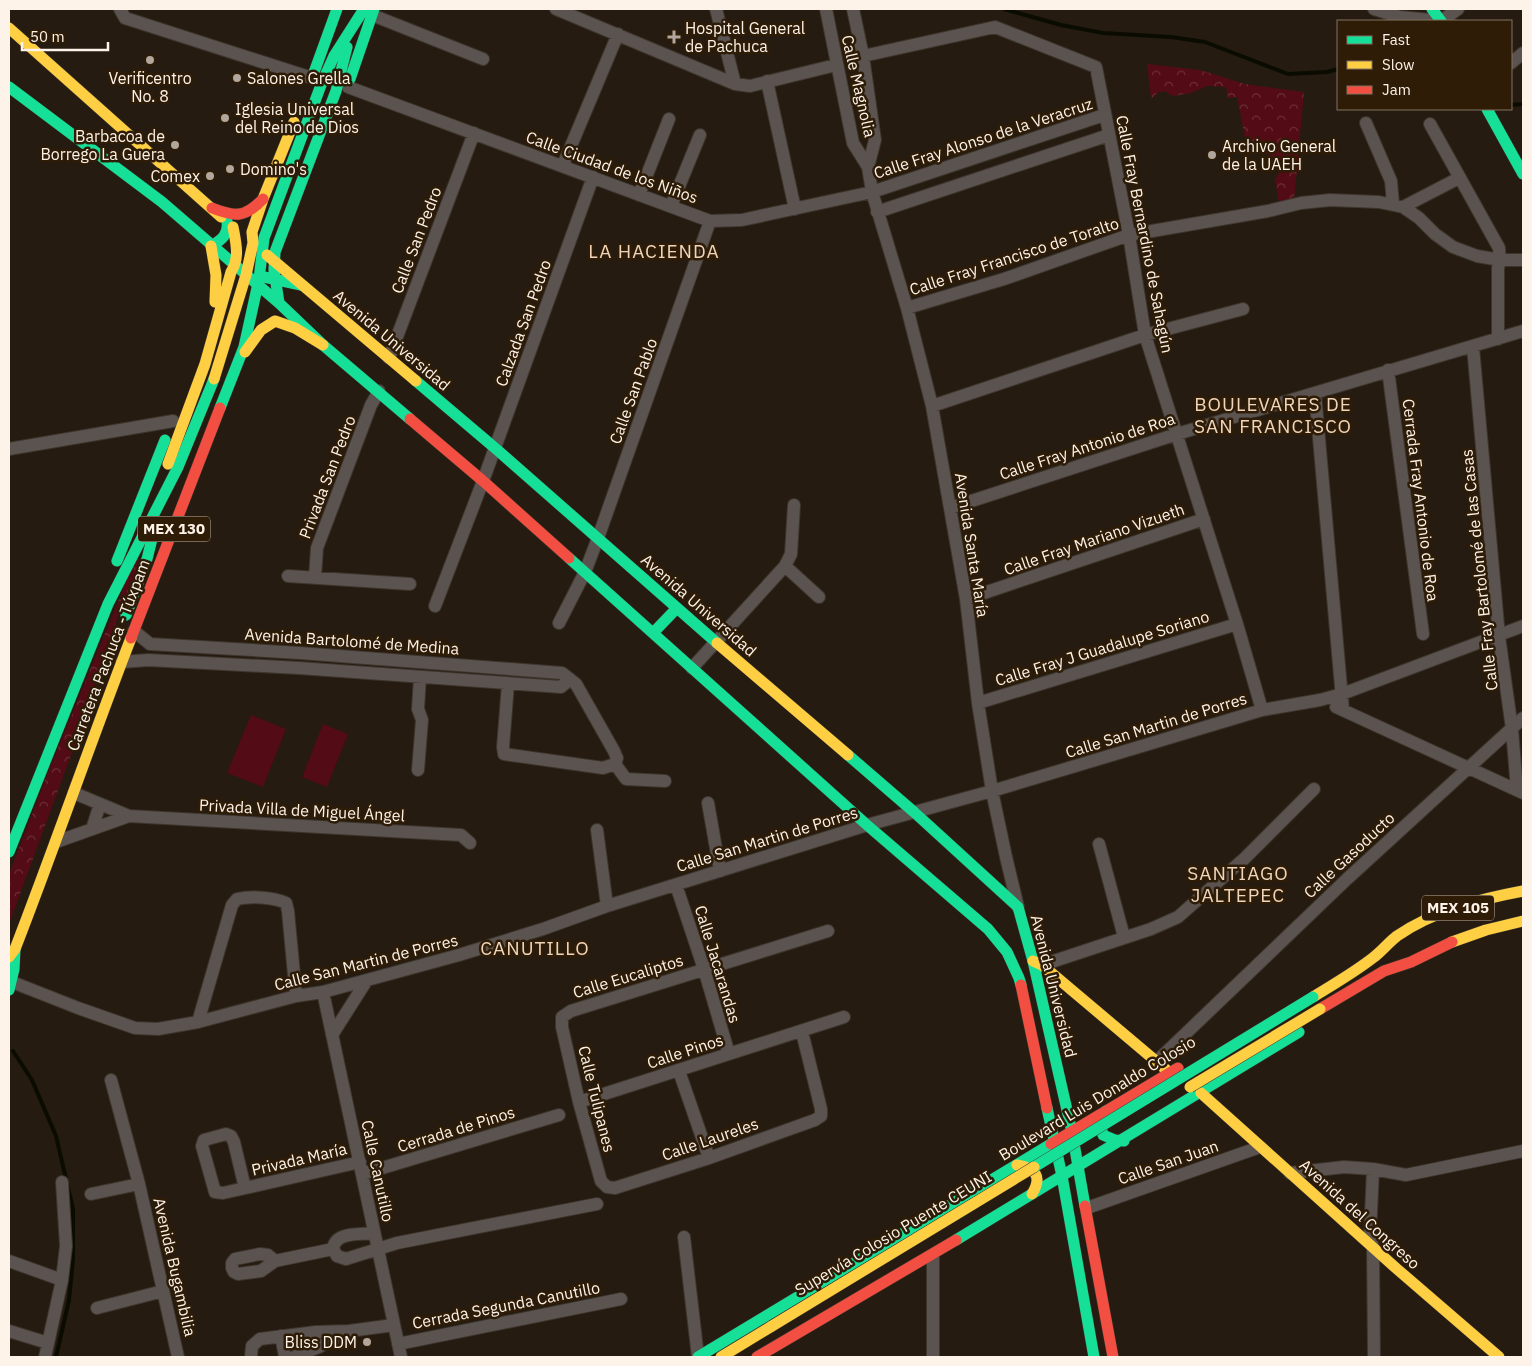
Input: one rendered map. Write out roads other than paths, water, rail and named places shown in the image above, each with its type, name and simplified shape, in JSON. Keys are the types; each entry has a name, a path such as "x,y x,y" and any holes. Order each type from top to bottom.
{"main road":[{"path":"304,96 336,9"},
{"path":"280,305 276,279 281,263 275,252 336,91 344,64 352,9"},
{"path":"1432,9 1440,20"},
{"path":"295,231 348,87 370,11"},
{"name":"MEX 130","path":"258,281 264,238 321,85 334,56 350,30 370,11"},
{"name":"Avenida Universidad","path":"12,32 230,224 263,252 281,263 301,285 494,448 676,608 914,812 1018,907 1037,963 1079,1166 1113,1357"},
{"path":"9,90 162,202 211,246 228,254 236,261 246,275 258,281 276,279 301,285"},
{"path":"1489,110 1523,174"},
{"name":"MEX 130","path":"246,275 253,243 252,232 263,198 297,115"},
{"path":"212,208 234,215 243,214 256,207 263,198"},
{"path":"211,246 223,239 230,224"},
{"path":"128,627 147,559 168,464 176,437 200,378 231,272 236,261 237,246 230,224"},
{"path":"108,604 113,572 142,494 198,356 216,302 216,275 211,246"},
{"path":"236,261 263,252"},
{"name":"Carretera Pachuca - Túxpam","path":"9,852 108,604 178,467 208,394 219,366 246,275"},
{"name":"Avenida Universidad","path":"258,281 280,305 323,345 483,481 867,825 988,930 1007,952 1019,978 1062,1176 1094,1357"},
{"name":"Carretera Pachuca - Túxpam","path":"10,986 14,969 12,953 74,793 107,699 128,627 240,359 258,281"},
{"path":"280,305 283,293 287,288 292,285 301,285"},
{"path":"240,359 259,332 267,324 275,321 295,328 323,345"},
{"path":"654,633 676,608"},
{"name":"Boulevard Luis Donaldo Colosio","path":"698,1357 1396,936 1433,918 1472,903 1523,891"},
{"name":"MEX 105","path":"757,1357 1124,1141 1411,962 1448,943 1486,930 1523,921"},
{"name":"Supervía Colosio Puente CEUNI","path":"775,1330 1313,997 1376,956 1396,936"},
{"name":"Supervía Colosio Puente CEUNI","path":"775,1330 1320,1009 1384,972 1411,962"},
{"path":"1037,963 1158,1060 1170,1073"},
{"name":"Avenida del Congreso","path":"1201,1093 1499,1357"},
{"path":"1106,1111 1099,1125 1103,1135 1108,1139 1124,1141"},
{"path":"1017,1165 1029,1167 1037,1176 1037,1183 1032,1194"},
{"path":"721,1357 739,1354 775,1330"},
{"path":"720,1344 739,1354"}],"street":[{"path":"120,9 125,18 312,78"},
{"path":"556,9 734,84 750,86 836,65"},
{"path":"716,9 734,84"},
{"name":"Calle Magnolia","path":"826,9 853,143 868,167"},
{"path":"853,9 863,56 875,140 868,167"},
{"path":"1374,9 1400,17 1431,20"},
{"path":"1442,20 1458,9"},
{"path":"370,11 483,59"},
{"name":"Calle Fray Bernardino de Sahagún","path":"863,56 994,27 1096,67 1104,116 1130,235 1145,335 1237,624 1262,710"},
{"path":"563,165 618,34"},
{"path":"1512,62 1523,54"},
{"path":"767,81 795,209"},
{"name":"Calle Ciudad de los Niños","path":"348,87 710,221 742,220 872,192"},
{"name":"Calle Fray Alonso de la Veracruz","path":"872,192 1104,116"},
{"path":"639,195 669,119"},
{"path":"1366,123 1391,181 1398,206 1419,218 1435,234 1454,247 1476,256 1500,260 1523,260"},
{"path":"1430,124 1498,248 1500,260 1498,268 1498,339"},
{"name":"Calle San Pedro","path":"389,358 474,133"},
{"path":"670,206 700,135"},
{"path":"877,212 1109,135"},
{"name":"Avenida Santa María","path":"868,167 877,212 907,308 932,406 966,599 978,703 992,791 1018,907"},
{"name":"Calzada San Pedro","path":"435,606 483,481 593,177"},
{"path":"1398,206 1459,178"},
{"name":"Calle Fray Francisco de Toralto","path":"907,308 1004,279 1130,235 1268,211 1301,203 1330,200 1379,202 1398,206"},
{"name":"Calle San Pablo","path":"559,623 585,572 598,538 710,221"},
{"path":"932,406 1145,335 1244,308"},
{"name":"Calle Fray Antonio de Roa","path":"950,508 1177,434 1523,331"},
{"name":"Calle Fray Bartolomé de las Casas","path":"1473,347 1499,636 1520,792"},
{"name":"Cerrada Fray Antonio de Roa","path":"1388,370 1423,634"},
{"name":"Privada San Pedro","path":"315,577 317,548 371,405 379,391"},
{"path":"1315,393 1343,710"},
{"path":"9,449 173,421"},
{"path":"692,668 785,566 791,554 794,505"},
{"name":"Calle Fray Mariano Vizueth","path":"966,599 1204,519"},
{"path":"785,566 819,597"},
{"path":"288,576 410,584"},
{"name":"Calle Fray J Guadalupe Soriano","path":"978,703 1237,624"},
{"name":"Calle San Martin de Porres","path":"10,986 135,1028 158,1029 198,1022 296,996 323,992 459,955 543,929 607,906 867,825 992,791 1262,710 1320,700 1342,694 1523,626"},
{"name":"Avenida Bartolomé de Medina","path":"118,657 561,687 570,679 562,673 300,653 150,644 128,627"},
{"path":"299,668 300,653"},
{"path":"418,770 422,720 418,709 420,677"},
{"path":"570,679 576,684 614,751 615,764 626,779 665,781"},
{"path":"508,684 504,754 603,768 615,764"},
{"path":"1320,700 1520,792"},
{"name":"Calle Gasoducto","path":"1158,1060 1347,879 1523,718"},
{"path":"1037,963 1151,929 1178,917 1245,858 1314,789"},
{"name":"Privada Villa de Miguel Ángel","path":"74,793 129,816 461,835 470,843"},
{"path":"708,803 720,871"},
{"path":"92,829 100,804"},
{"name":"Privada Villa de Miguel Ángel","path":"56,842 129,816"},
{"path":"597,830 607,906"},
{"path":"1099,844 1124,937"},
{"name":"Calle Jacarandas","path":"676,885 704,969 729,1054"},
{"path":"198,1022 232,905 237,899 279,900 286,903 296,996"},
{"name":"Calle Eucaliptos","path":"562,1017 571,1011 828,931"},
{"path":"332,1035 367,980"},
{"name":"Calle Canutillo","path":"323,992 401,1357"},
{"name":"Calle Tulipanes","path":"562,1017 562,1028 579,1102 601,1181 607,1187"},
{"name":"Calle Pinos","path":"579,1102 844,1018"},
{"name":"Calle Laureles","path":"607,1187 615,1188 709,1158 815,1120 821,1116 821,1109 802,1032"},
{"path":"679,1071 709,1158"},
{"name":"Avenida Bugambilia","path":"111,1080 139,1184 178,1357"},
{"name":"Cerrada de Pinos","path":"361,1168 559,1115"},
{"name":"Privada María","path":"244,1188 231,1136 226,1134 204,1140 202,1146 215,1192 223,1193 361,1168"},
{"name":"Calle San Juan","path":"1087,1208 1260,1147"},
{"path":"1290,1173 1344,1167 1406,1174 1523,1151"},
{"path":"1373,1169 1370,1236 1373,1247 1374,1357"},
{"path":"44,1357 62,1280 66,1246 62,1182"},
{"path":"91,1194 139,1184"},
{"path":"333,1249 338,1256 346,1259 397,1243 598,1204"},
{"path":"333,1249 336,1241 342,1236 374,1233"},
{"path":"684,1237 698,1357"},
{"path":"276,1261 333,1249"},
{"path":"933,1255 933,1357"},
{"path":"9,1261 62,1280"},
{"path":"97,1308 163,1291"},
{"name":"Cerrada Segunda Canutillo","path":"398,1344 621,1298"},
{"path":"251,1357 252,1346 260,1338 350,1331 394,1325"},
{"path":"9,1331 48,1343"},
{"path":"294,1357 350,1331"},
{"path":"281,1336 285,1357"}],"waterway":[{"path":"1004,9 1061,25 1103,33 1171,37 1205,42 1288,74 1327,72 1337,69"},
{"path":"1512,105 1523,104"},
{"path":"13,1051 32,1080 56,1136 73,1209 73,1259 69,1300 56,1357"}],"place":[{"name":"Hospital General de Pachuca","path":"674,37"},
{"name":"Verificentro No. 8","path":"150,60"},
{"name":"Salones Grella","path":"237,78"},
{"name":"Iglesia Universal del Reino de Dios","path":"225,118"},
{"name":"Barbacoa de Borrego La Guera","path":"175,145"},
{"name":"Archivo General de la UAEH","path":"1212,155"},
{"name":"Domino's","path":"230,169"},
{"name":"Comex","path":"210,176"},
{"name":"Bliss DDM","path":"367,1342"}],"district":[{"name":"LA HACIENDA","path":"654,251"},
{"name":"BOULEVARES DE SAN FRANCISCO","path":"1273,415"},
{"name":"SANTIAGO JALTEPEC","path":"1238,884"},
{"name":"CANUTILLO","path":"535,948"}]}
